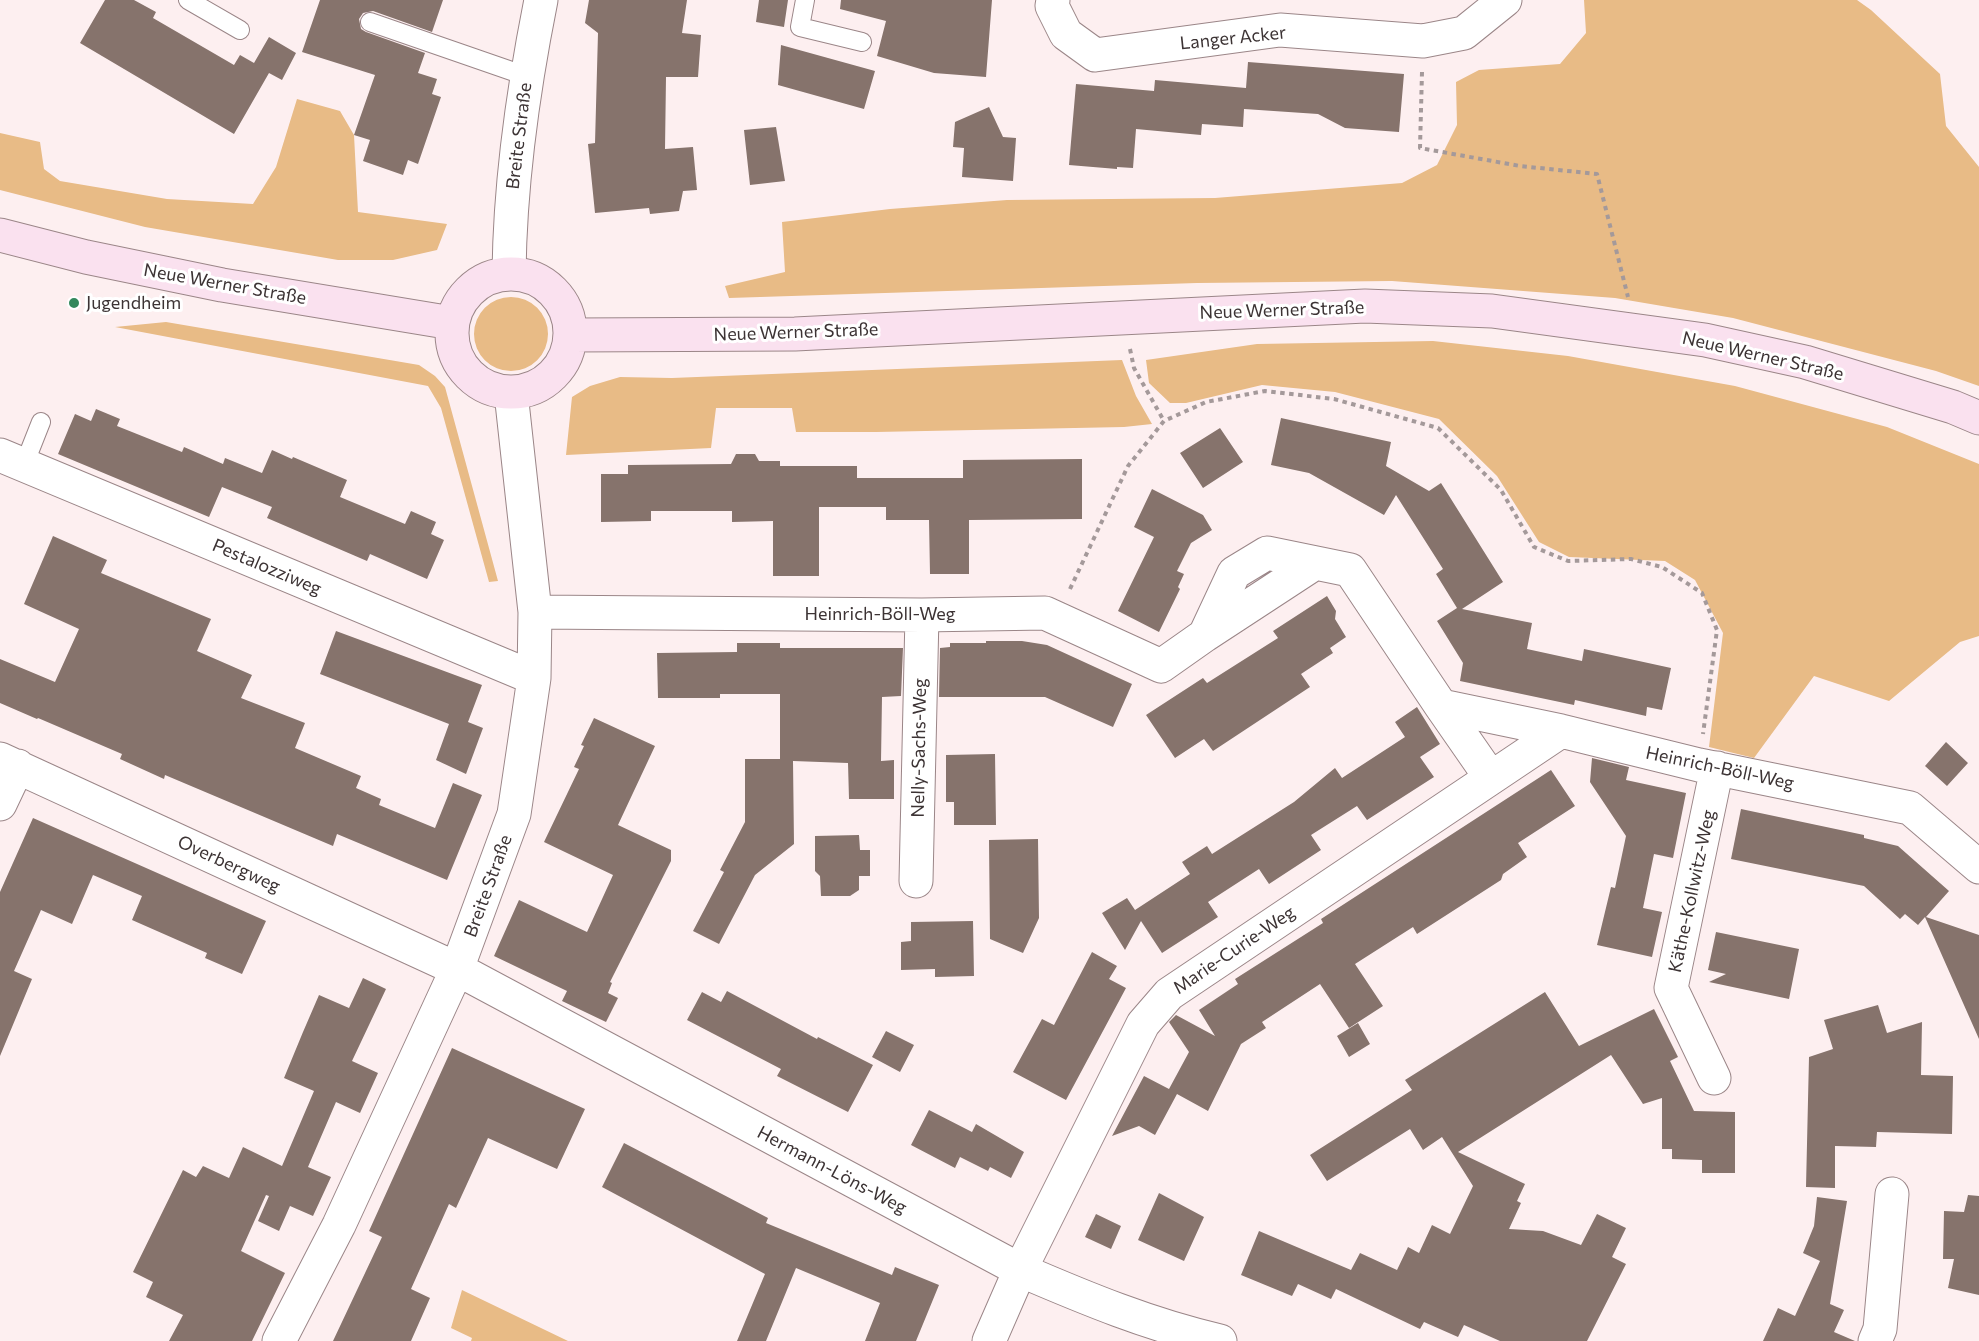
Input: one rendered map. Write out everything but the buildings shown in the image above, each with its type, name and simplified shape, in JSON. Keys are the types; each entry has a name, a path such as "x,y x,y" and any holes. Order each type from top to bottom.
{"main road":[{"name":"Neue Werner Straße","path":"0,235 86,257 222,285 452,323"},
{"path":"509,273 540,280 553,290 563,303 570,319 571,335 563,364 553,376 541,385 526,391 511,393 494,390 478,382 465,371 452,340 452,323 459,304 472,288 489,278 509,273"},
{"name":"Neue Werner Straße","path":"571,335 795,334 1365,306 1492,310 1705,340 1805,362 1953,407 1979,418"}],"street":[{"name":"Breite Straße","path":"509,273 509,225 526,76 541,0"},
{"name":"Langer Acker","path":"1053,0 1052,6 1066,34 1095,55 1280,30 1423,41 1464,33 1505,0"},
{"name":"Breite Straße","path":"279,1341 339,1225 457,969 514,814 534,678 535,612 511,393"},
{"name":"Pestalozziweg","path":"12,460 534,678"},
{"name":"Heinrich-Böll-Weg","path":"535,612 922,615 1045,613 1161,666 1205,635 1234,573 1267,553 1350,570 1491,778"},
{"name":"Nelly-Sachs-Weg","path":"916,881 922,615"},
{"name":"Heinrich-Böll-Weg","path":"1441,706 1561,731 1708,766 1910,808 1979,867"},
{"name":"Marie-Curie-Weg","path":"989,1341 1020,1270 1143,1024 1169,993 1561,731"},
{"name":"Overbergweg","path":"9,762 457,969"},
{"path":"0,804 9,762"},
{"name":"Käthe-Kollwitz-Weg","path":"1708,766 1671,988 1714,1078"},
{"name":"Hermann-Löns-Weg","path":"457,969 1020,1270 1100,1305 1181,1332 1220,1341"},
{"path":"1875,1341 1880,1329 1892,1194"}],"lane":[{"path":"188,0 240,30"},
{"path":"805,0 800,27 862,42"},
{"path":"370,22 526,76"},
{"path":"12,460 41,422"}],"path":[{"path":"1423,41 1419,148 1520,166 1597,174 1628,296 1629,328"},
{"path":"1124,317 1134,368 1164,421"},
{"path":"1058,619 1128,465 1164,421 1206,402 1265,391 1334,399 1438,428 1501,490 1534,547 1568,561 1631,559 1662,567 1702,593 1717,630 1708,766"}],"shaded area":[{"path":"1584,0 1857,0 1871,10 1940,74 1946,126 1979,167 1979,386 1936,371 1733,318 1615,298 1392,281 1197,283 729,298 725,286 785,272 782,222 890,209 1007,200 1215,198 1402,183 1437,165 1457,125 1456,82 1479,70 1560,64 1586,33"},
{"path":"297,99 340,111 354,135 358,212 447,224 437,250 393,260 338,260 145,227 0,190 0,133 40,142 44,169 60,181 167,199 253,204 276,167"},
{"path":"511,297 532,303 542,313 548,334 542,355 532,365 511,371 490,365 480,355 474,334 480,313 490,303"},
{"path":"166,322 419,365 435,376 445,387 498,581 489,582 441,408 428,386 115,327"},
{"path":"1433,341 1568,356 1735,386 1887,427 1979,464 1979,636 1960,642 1889,701 1814,676 1754,758 1709,747 1723,633 1695,580 1665,561 1569,557 1539,542 1497,476 1439,419 1335,392 1262,385 1186,403 1170,403 1149,383 1146,360 1257,344"},
{"path":"1122,360 1136,396 1152,424 1124,427 796,432 792,408 716,408 711,448 566,455 572,397 590,386 620,377 672,378"},
{"path":"462,1290 568,1341 471,1341 472,1338 451,1328"}],"place":[{"name":"Jugendheim","path":"74,303"}]}
